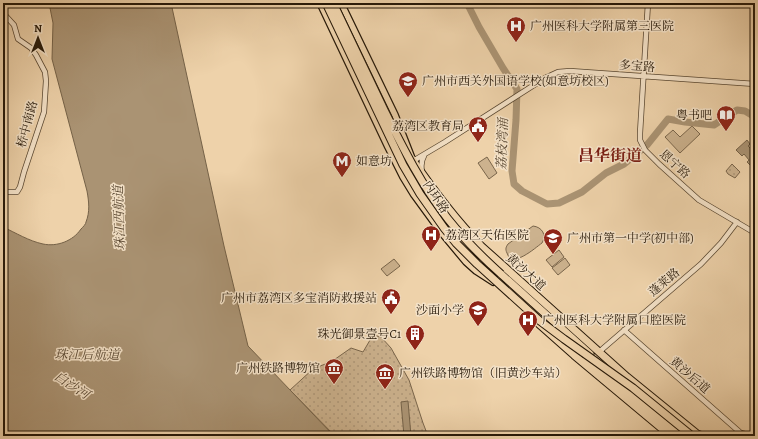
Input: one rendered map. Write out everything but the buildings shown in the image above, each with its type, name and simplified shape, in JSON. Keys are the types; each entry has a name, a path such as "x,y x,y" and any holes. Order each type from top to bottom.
{"highway":[{"name":"内环路","path":"326,3 403,165 415,186 444,228 463,250 508,293 544,324 639,392 692,436"},
{"path":"326,3 400,159"},
{"name":"内环路","path":"334,3 399,139 421,180 435,202 456,229 482,256 497,277 528,298 639,398 686,436"},
{"name":"黄沙大道","path":"334,3 351,29 400,139 413,161 441,200 481,246 526,287 636,385 701,436"},
{"path":"381,118 410,170 437,212 465,244 574,355 671,436"},
{"path":"441,200 439,198 433,198 427,206 460,248 582,354 639,398 680,436"},
{"path":"460,248 497,277 543,320"},
{"path":"528,298 615,367"},
{"path":"582,354 599,376"},
{"path":"724,436 744,435"},
{"path":"734,436 744,435"}],"main road":[{"path":"320,3 388,147 410,188 428,216 460,256 476,271 497,277"},
{"path":"341,3 351,29"},
{"path":"400,159 415,188 427,206"}],"street":[{"name":"恩宁路","path":"648,3 640,140 644,148 659,164 699,200 755,233"},
{"name":"桥中南路","path":"3,13 14,25 18,39 31,48 36,55 46,72 46,81 44,112 20,187 17,192 6,192 3,190"},
{"name":"多宝路","path":"425,155 549,76 562,71 755,84"},
{"path":"400,159 405,161 413,161 425,155"},
{"path":"423,174 421,166 425,155"},
{"name":"蓬莱路","path":"599,352 701,264 721,243 737,222"},
{"name":"黄沙后道","path":"624,330 744,435"}],"shaded area":[{"path":"692,126 700,134 680,153 665,137 673,130 680,137"},
{"path":"487,157 497,173 489,179 478,163"},
{"path":"732,164 740,172 735,178 726,171"},
{"path":"533,226 539,228 543,232 544,237 542,243 524,256 514,259 510,257 506,250 508,244"},
{"path":"559,250 564,257 552,267 546,260"},
{"path":"565,258 570,265 558,275 552,268"},
{"path":"394,259 400,266 387,276 381,269"},
{"path":"373,335 381,337 391,348 409,380 428,436 335,436 290,390 313,369 331,362 351,348 363,352"}],"water":[{"path":"49,3 171,3 224,246 248,346 334,436 3,436 3,227 38,243 54,245 74,237 86,224 89,211 87,191 52,59 53,23"},
{"path":"747,140 750,144 748,146 755,153 755,163 751,166 747,162 749,160 744,154 742,156 736,150"},
{"path":"408,401 411,436 404,436 401,402"}],"waterway":[{"name":"荔枝湾涌","path":"467,3 479,27 517,89 512,171 514,184 522,191 547,204 559,203 582,192 606,173 624,164 647,145 668,119 714,125 737,110 745,111 755,117"}],"place":[{"name":"广州医科大学附属第三医院","path":"516,43"},
{"name":"广州市西关外国语学校(如意坊校区)","path":"408,98"},
{"name":"粤书吧","path":"726,132"},
{"name":"荔湾区教育局","path":"478,143"},
{"name":"如意坊","path":"342,178"},
{"name":"荔湾区天佑医院","path":"431,252"},
{"name":"广州市第一中学(初中部)","path":"553,255"},
{"name":"广州市荔湾区多宝消防救援站","path":"391,315"},
{"name":"沙面小学","path":"478,327"},
{"name":"广州医科大学附属口腔医院","path":"528,337"},
{"name":"珠光御景壹号C1","path":"415,351"},
{"name":"广州铁路博物馆","path":"334,385"},
{"name":"广州铁路博物馆（旧黄沙车站）","path":"385,390"}],"district":[{"name":"昌华街道","path":"610,156"}],"water label":[{"name":"珠江西航道","path":"119,218"},
{"name":"珠江后航道","path":"87,354"},
{"name":"白沙河","path":"72,385"}]}
